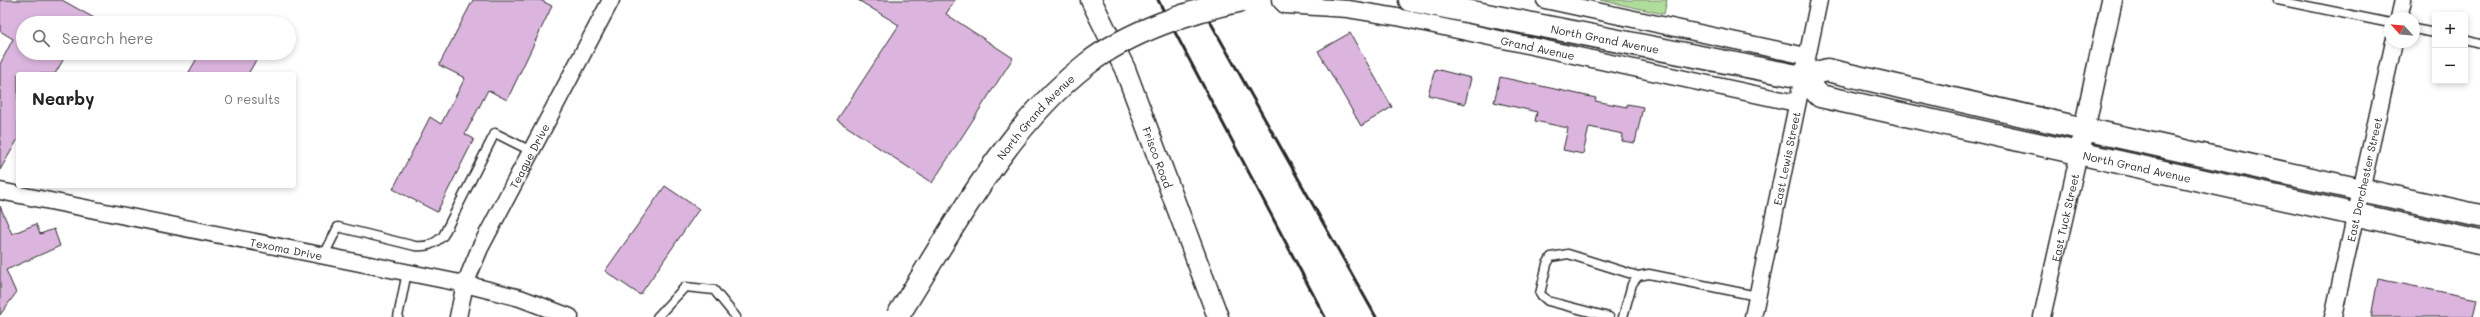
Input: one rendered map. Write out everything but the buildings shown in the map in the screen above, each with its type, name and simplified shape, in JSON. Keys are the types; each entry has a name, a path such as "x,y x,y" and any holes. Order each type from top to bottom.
{"main road":[{"name":"North Grand Avenue","path":"897,317 1017,132 1050,97 1088,63 1140,33 1205,7 1243,0"},
{"name":"North Grand Avenue","path":"1410,0 1802,77 1827,70 2084,129 2480,216"},
{"name":"North Grand Avenue","path":"1802,77 1820,96 2480,242"}],"street":[{"name":"Teague Drive","path":"458,317 465,284 480,248 611,0"},
{"name":"Frisco Road","path":"1091,0 1124,69 1218,317"},
{"name":"Grand Avenue","path":"1280,0 1285,5 1348,9 1397,17 1796,103"},
{"path":"1546,0 1806,56"},
{"name":"East Lewis Street","path":"1752,317 1796,103 1819,0"},
{"name":"East Tuck Street","path":"2042,317 2112,0"},
{"path":"2400,12 2403,0"},
{"name":"East Dorchester Street","path":"2333,317 2393,48"},
{"name":"Texoma Drive","path":"0,191 465,284 520,298 570,317"}],"lane":[{"path":"2278,0 2384,22"},
{"path":"2420,30 2432,32"},
{"path":"2468,41 2480,44"},
{"path":"324,255 338,228 415,246 427,247 436,243 443,236 495,133 531,151"},
{"path":"1609,317 1548,301 1540,294 1547,264 1551,256 1568,254 1638,276 1649,274 1757,296"},
{"path":"398,317 407,272"},
{"path":"1623,317 1632,284 1638,276"},
{"path":"657,317 685,287 714,290 736,317"}],"green space":[{"path":"1600,0 1667,0 1664,14"}],"railway":[{"path":"1158,0 1325,317"},
{"path":"1198,0 1376,317"}]}
